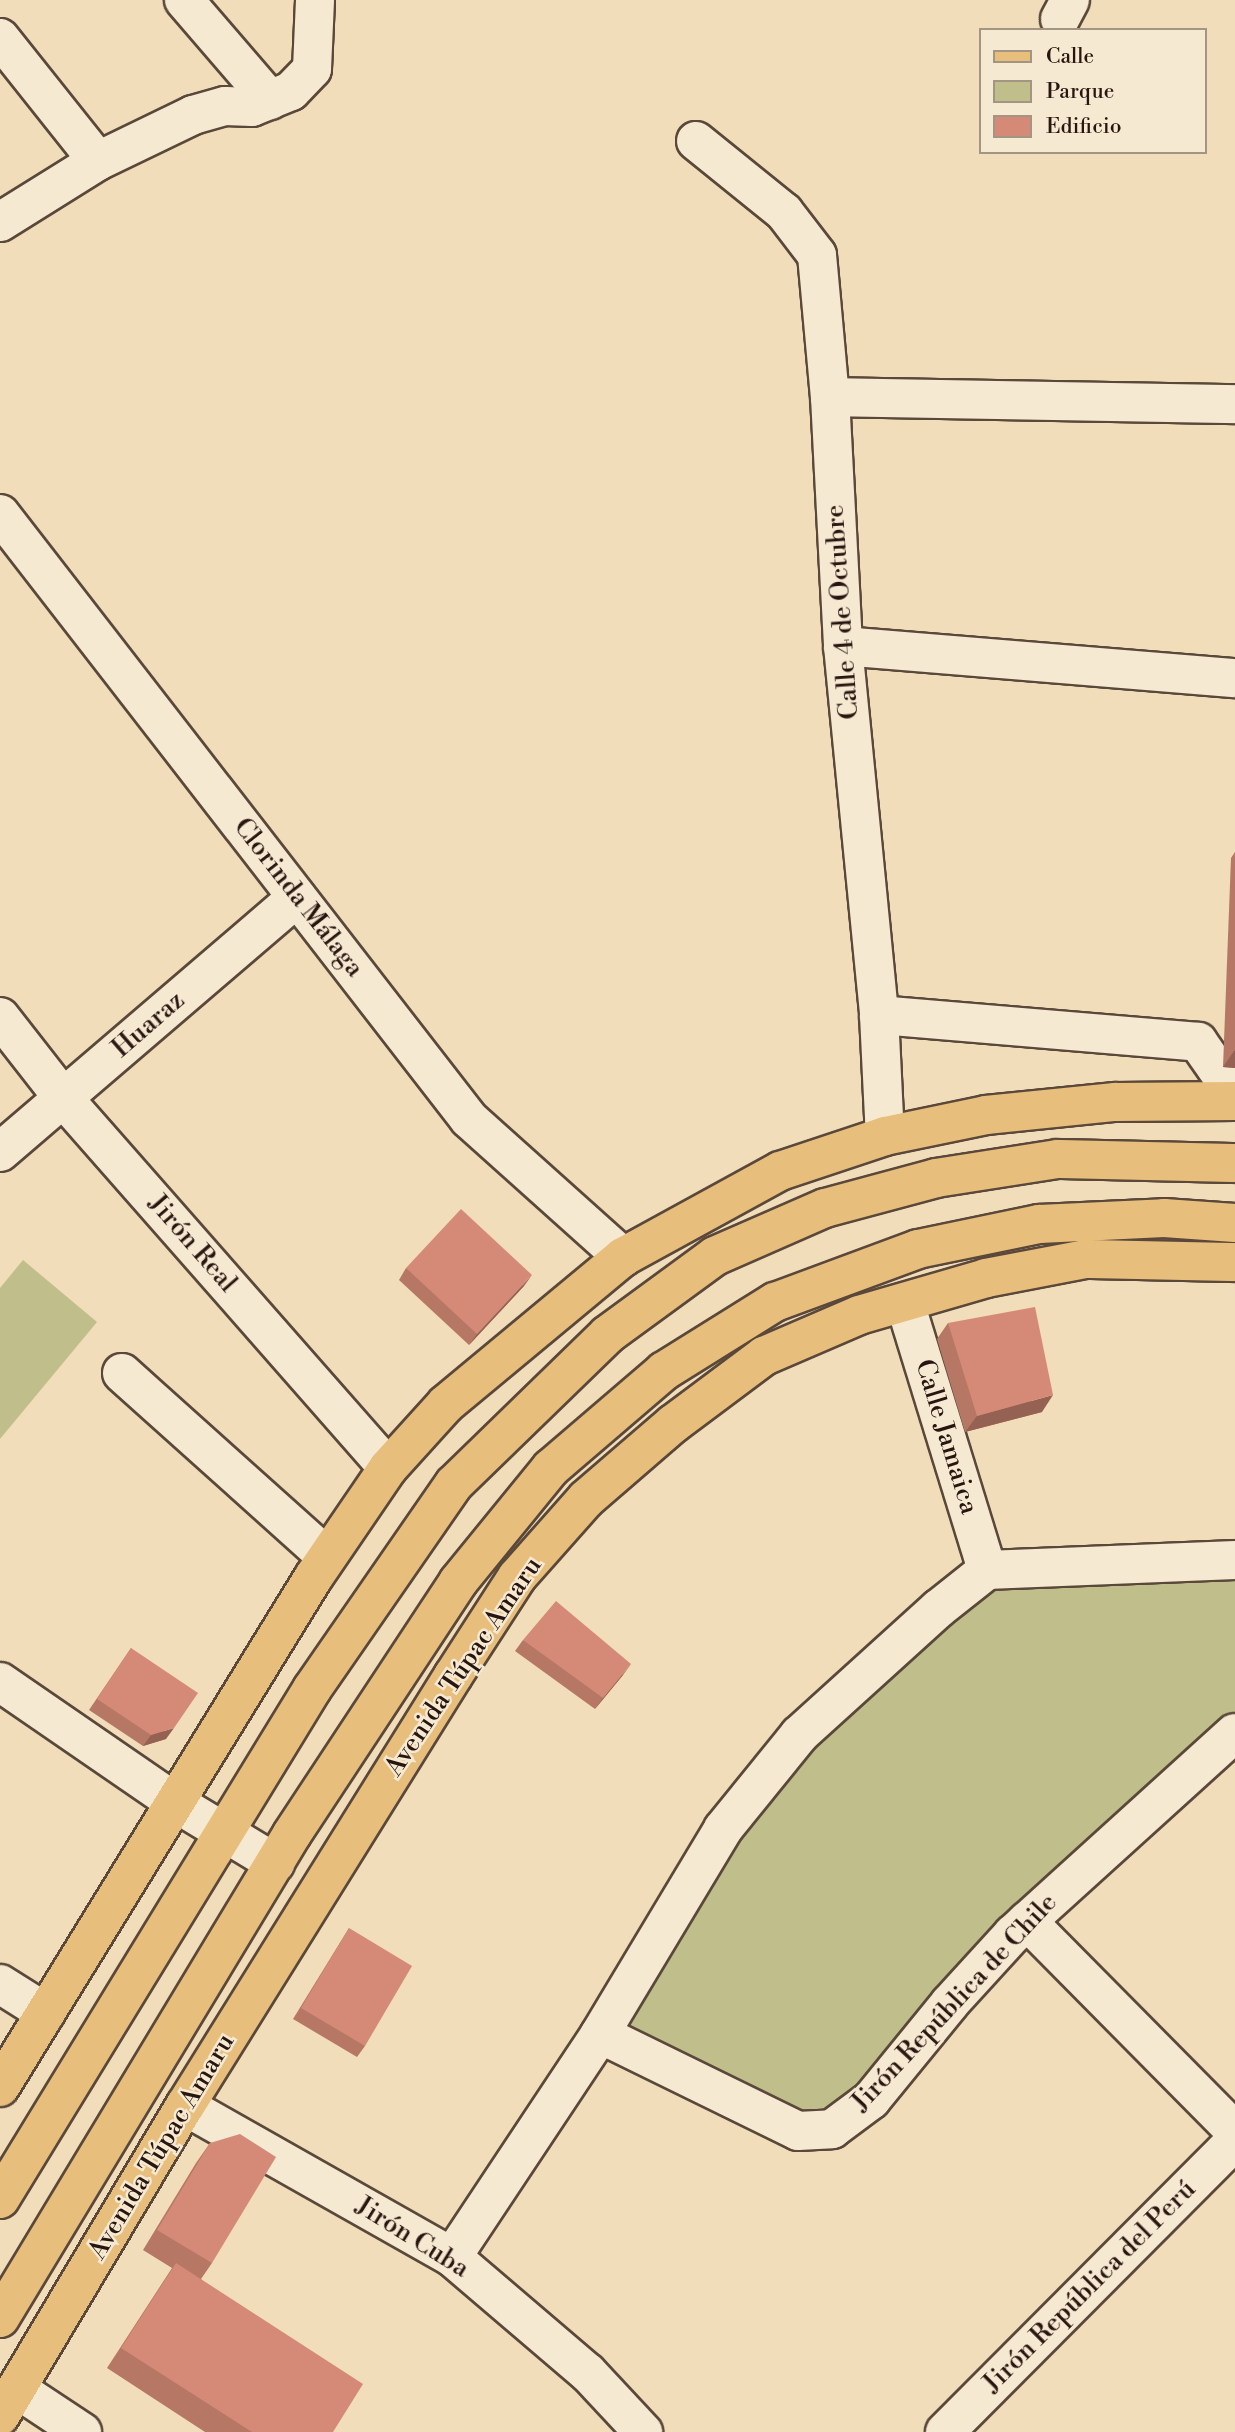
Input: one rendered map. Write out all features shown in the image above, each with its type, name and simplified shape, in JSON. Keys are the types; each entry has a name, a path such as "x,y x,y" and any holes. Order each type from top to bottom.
{"main road":[{"path":"0,2087 327,1556 388,1468 446,1404 622,1257 780,1171 885,1136 986,1115 1115,1101 1235,1101"},
{"path":"0,2199 312,1689 454,1484 607,1335 716,1256 825,1208 936,1178 1058,1159 1235,1163"},
{"name":"Avenida Túpac Amaru","path":"0,2318 275,1863 458,1582 551,1468 664,1371 775,1302 918,1249 1039,1224 1164,1218 1235,1223"},
{"name":"Avenida Túpac Amaru","path":"9,2403 186,2106 517,1577 586,1499 673,1424 764,1356 859,1315 986,1278 1086,1259 1235,1262"}],"street":[{"path":"184,0 270,100"},
{"path":"0,222 98,161 193,115 270,100 291,91 312,69 315,0"},
{"path":"0,38 98,161"},
{"name":"Calle 4 de Octubre","path":"696,141 784,212 817,255 830,397 844,646 879,1015 885,1136"},
{"path":"830,397 1235,404"},
{"name":"Clorinda Málaga","path":"0,514 469,1119 622,1257"},
{"path":"844,646 1235,678"},
{"name":"Huaraz","path":"0,1152 297,897"},
{"path":"879,1015 1198,1042 1235,1095"},
{"name":"Jirón Real","path":"0,1017 64,1099 388,1468"},
{"name":"Calle Jamaica","path":"905,1303 987,1570"},
{"path":"122,1373 327,1556"},
{"path":"452,2257 600,2034 723,1829 799,1735 987,1570 1235,1560"},
{"path":"0,1682 176,1803 275,1863"},
{"name":"Jirón República de Chile","path":"600,2034 798,2131 832,2129 871,2100 950,2003 1027,1921 1235,1733"},
{"path":"1027,1921 1235,2131"},
{"path":"0,1984 46,2013"},
{"name":"Jirón Cuba","path":"186,2106 452,2257 589,2373 643,2432"},
{"name":"Jirón República del Perú","path":"945,2432 1235,2141"},
{"path":"9,2403 82,2432"}],"green space":[{"path":"23,1260 97,1322 0,1439 0,1288"},
{"path":"1235,1576 1235,1712 962,1958 863,2080 831,2107 796,2111 740,2087 630,2026 730,1850 813,1749 940,1631 1001,1587"}],"building":[{"path":"461,1209 532,1275 477,1334 406,1268"},
{"path":"1035,1307 1053,1395 977,1416 948,1323"},
{"path":"556,1601 631,1664 603,1698 523,1640"},
{"path":"131,1648 198,1693 174,1728 151,1735 97,1699"},
{"path":"349,1928 412,1966 365,2046 301,2008"},
{"path":"240,2134 276,2157 212,2263 157,2230 210,2143"},
{"path":"176,2263 363,2384 333,2432 252,2432 121,2348"}]}
